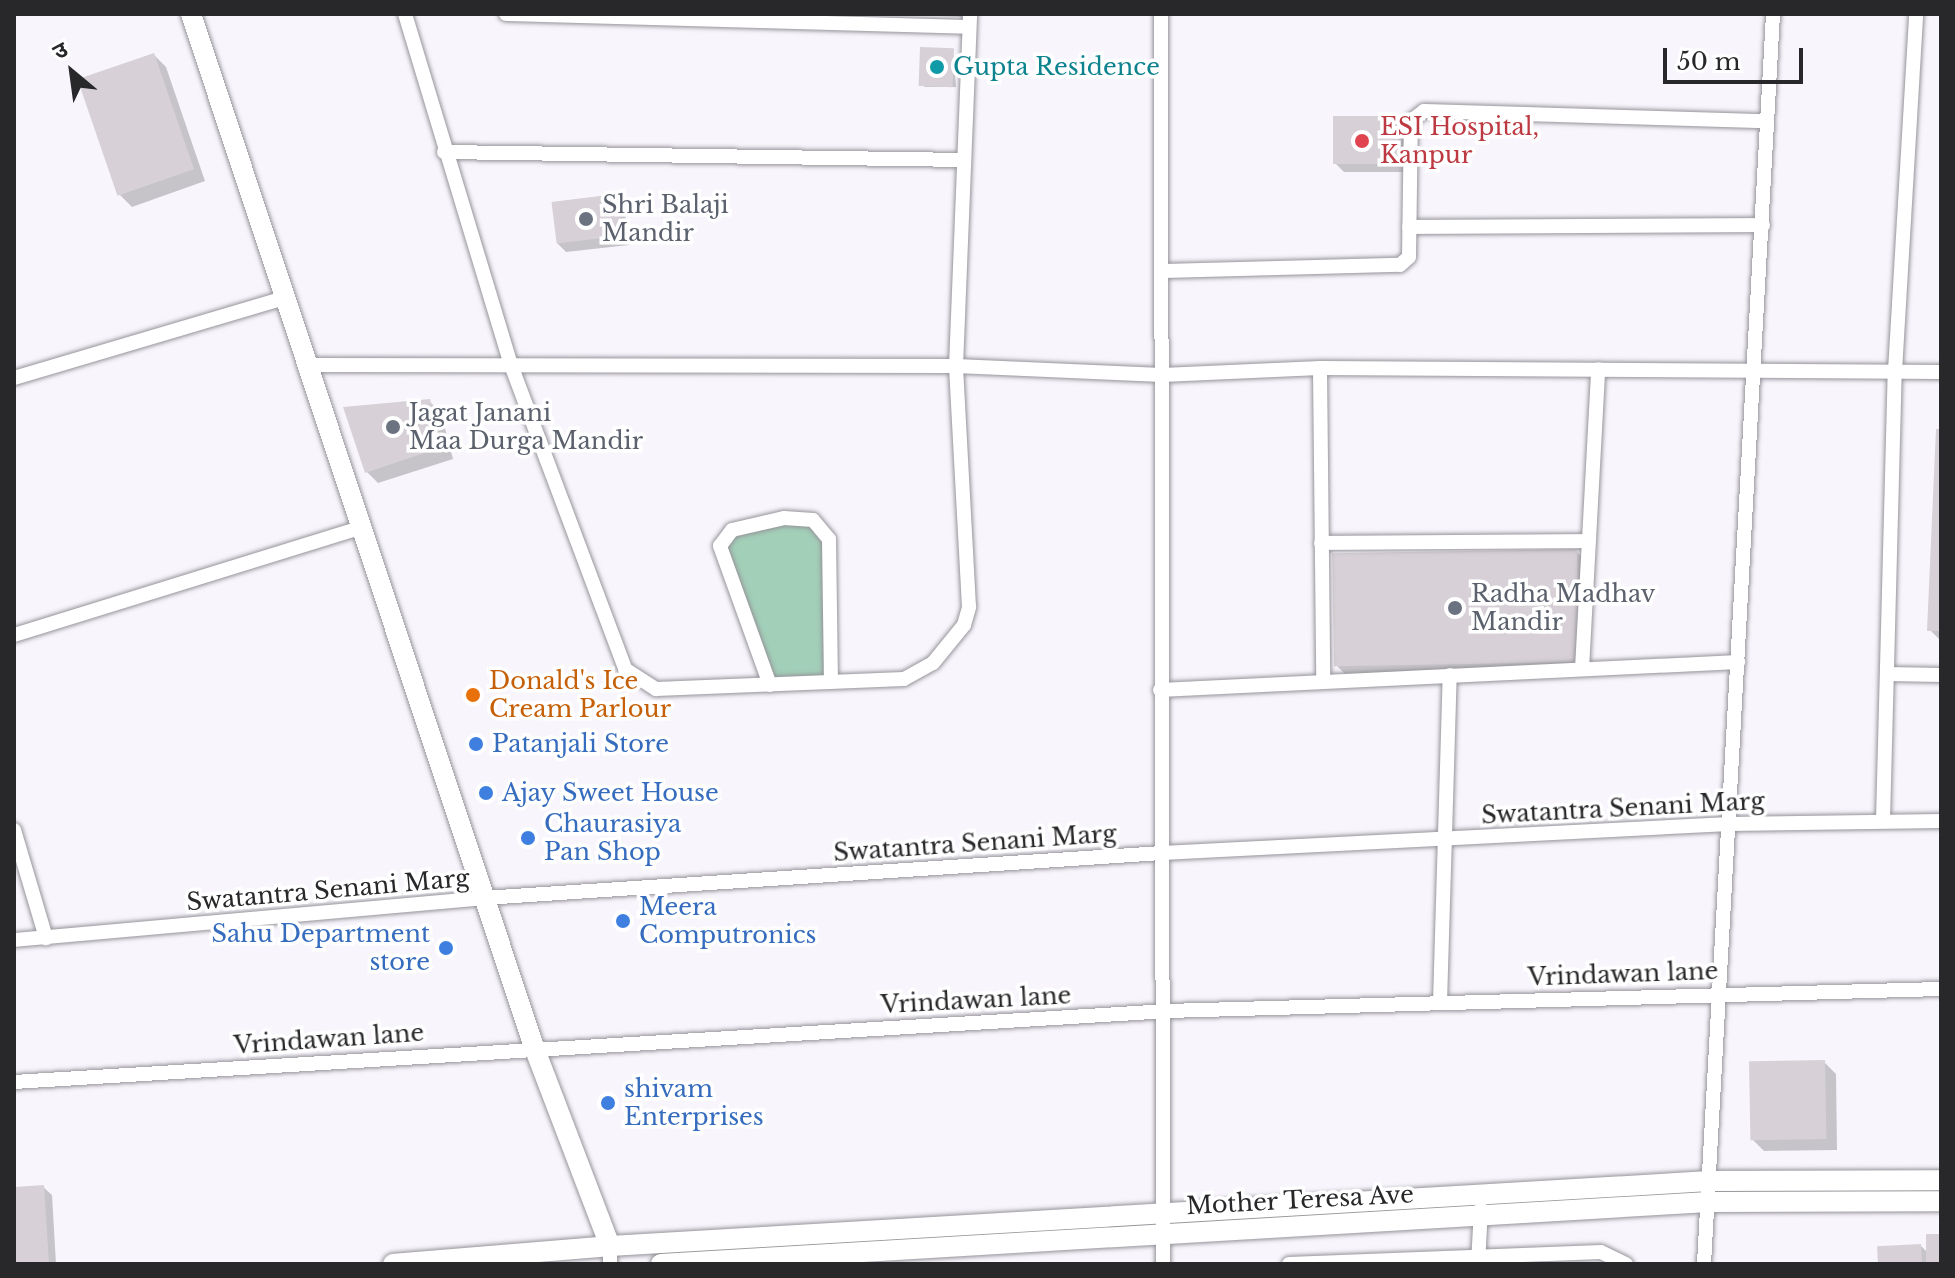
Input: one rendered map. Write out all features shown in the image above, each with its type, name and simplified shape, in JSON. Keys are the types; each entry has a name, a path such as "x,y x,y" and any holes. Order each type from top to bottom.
{"street":[{"path":"191,14 534,1047 610,1255"},
{"path":"405,14 444,152 511,365 625,669 656,689 904,679 933,663 964,625 969,607 956,366 969,20 506,14"},
{"path":"1161,14 1164,271 1160,690 1167,1011 1163,1264"},
{"path":"1704,1264 1773,14"},
{"path":"1883,820 1895,371 1916,14"},
{"path":"1164,271 1390,268 1409,257 1411,121 1424,111 1767,121"},
{"path":"444,152 964,160"},
{"path":"1409,227 1763,225"},
{"path":"14,378 284,298"},
{"path":"306,365 956,366 1162,375 1320,368 1941,372"},
{"path":"1320,368 1323,680"},
{"path":"1582,669 1598,369"},
{"path":"770,685 720,546 732,530 784,518 813,520 829,539 831,682"},
{"path":"14,635 360,528"},
{"path":"1321,543 1589,541"},
{"path":"1160,690 1738,662"},
{"path":"1887,674 1941,675"},
{"path":"1440,1003 1448,839 1450,675"},
{"name":"Swatantra Senani Marg","path":"14,940 484,898 1162,853 1729,824 1941,821"},
{"path":"14,830 46,938"},
{"name":"Vrindawan lane","path":"14,1082 534,1047 1167,1011 1719,992 1941,989"},
{"path":"393,1264 610,1255 1164,1223 1480,1195 1709,1181 1941,1180"},
{"path":"1478,1260 1480,1195"},
{"name":"Mother Teresa Ave","path":"661,1264 1164,1223 1481,1217 1708,1202 1941,1201"},
{"path":"1289,1264 1478,1260 1601,1252 1626,1264"}],"green space":[{"path":"784,522 808,523 827,541 828,679 772,682 725,548 726,540"}],"building":[{"name":"Gupta Residence","path":"920,47 954,48 953,87 919,86"},
{"path":"154,53 194,169 117,196 77,79"},
{"path":"1333,116 1398,116 1398,164 1333,164"},
{"name":"Shri Balaji Mandir","path":"616,194 621,236 557,244 551,202"},
{"name":"Jagat Janani Maa Durga Mandir","path":"430,399 442,447 365,473 343,407"},
{"path":"1936,429 1941,429 1941,631 1927,631"},
{"name":"Radha Madhav Mandir","path":"1577,549 1579,662 1334,666 1332,553"},
{"path":"1825,1060 1826,1139 1750,1140 1749,1061"},
{"path":"44,1185 49,1264 14,1264 14,1187"},
{"path":"1926,1234 1941,1234 1941,1264 1926,1264"},
{"path":"1921,1244 1922,1264 1878,1264 1877,1246"}],"place":[{"name":"Gupta Residence","path":"937,67"},
{"name":"ESI Hospital, Kanpur","path":"1362,141"},
{"name":"Shri Balaji Mandir","path":"586,219"},
{"name":"Jagat Janani Maa Durga Mandir","path":"393,427"},
{"name":"Radha Madhav Mandir","path":"1455,608"},
{"name":"Donald's Ice Cream Parlour","path":"473,695"},
{"name":"Patanjali Store","path":"476,744"},
{"name":"Ajay Sweet House","path":"486,793"},
{"name":"Chaurasiya Pan Shop","path":"528,838"},
{"name":"Meera Computronics","path":"623,921"},
{"name":"Sahu Department store","path":"446,948"},
{"name":"shivam Enterprises","path":"608,1103"}]}
